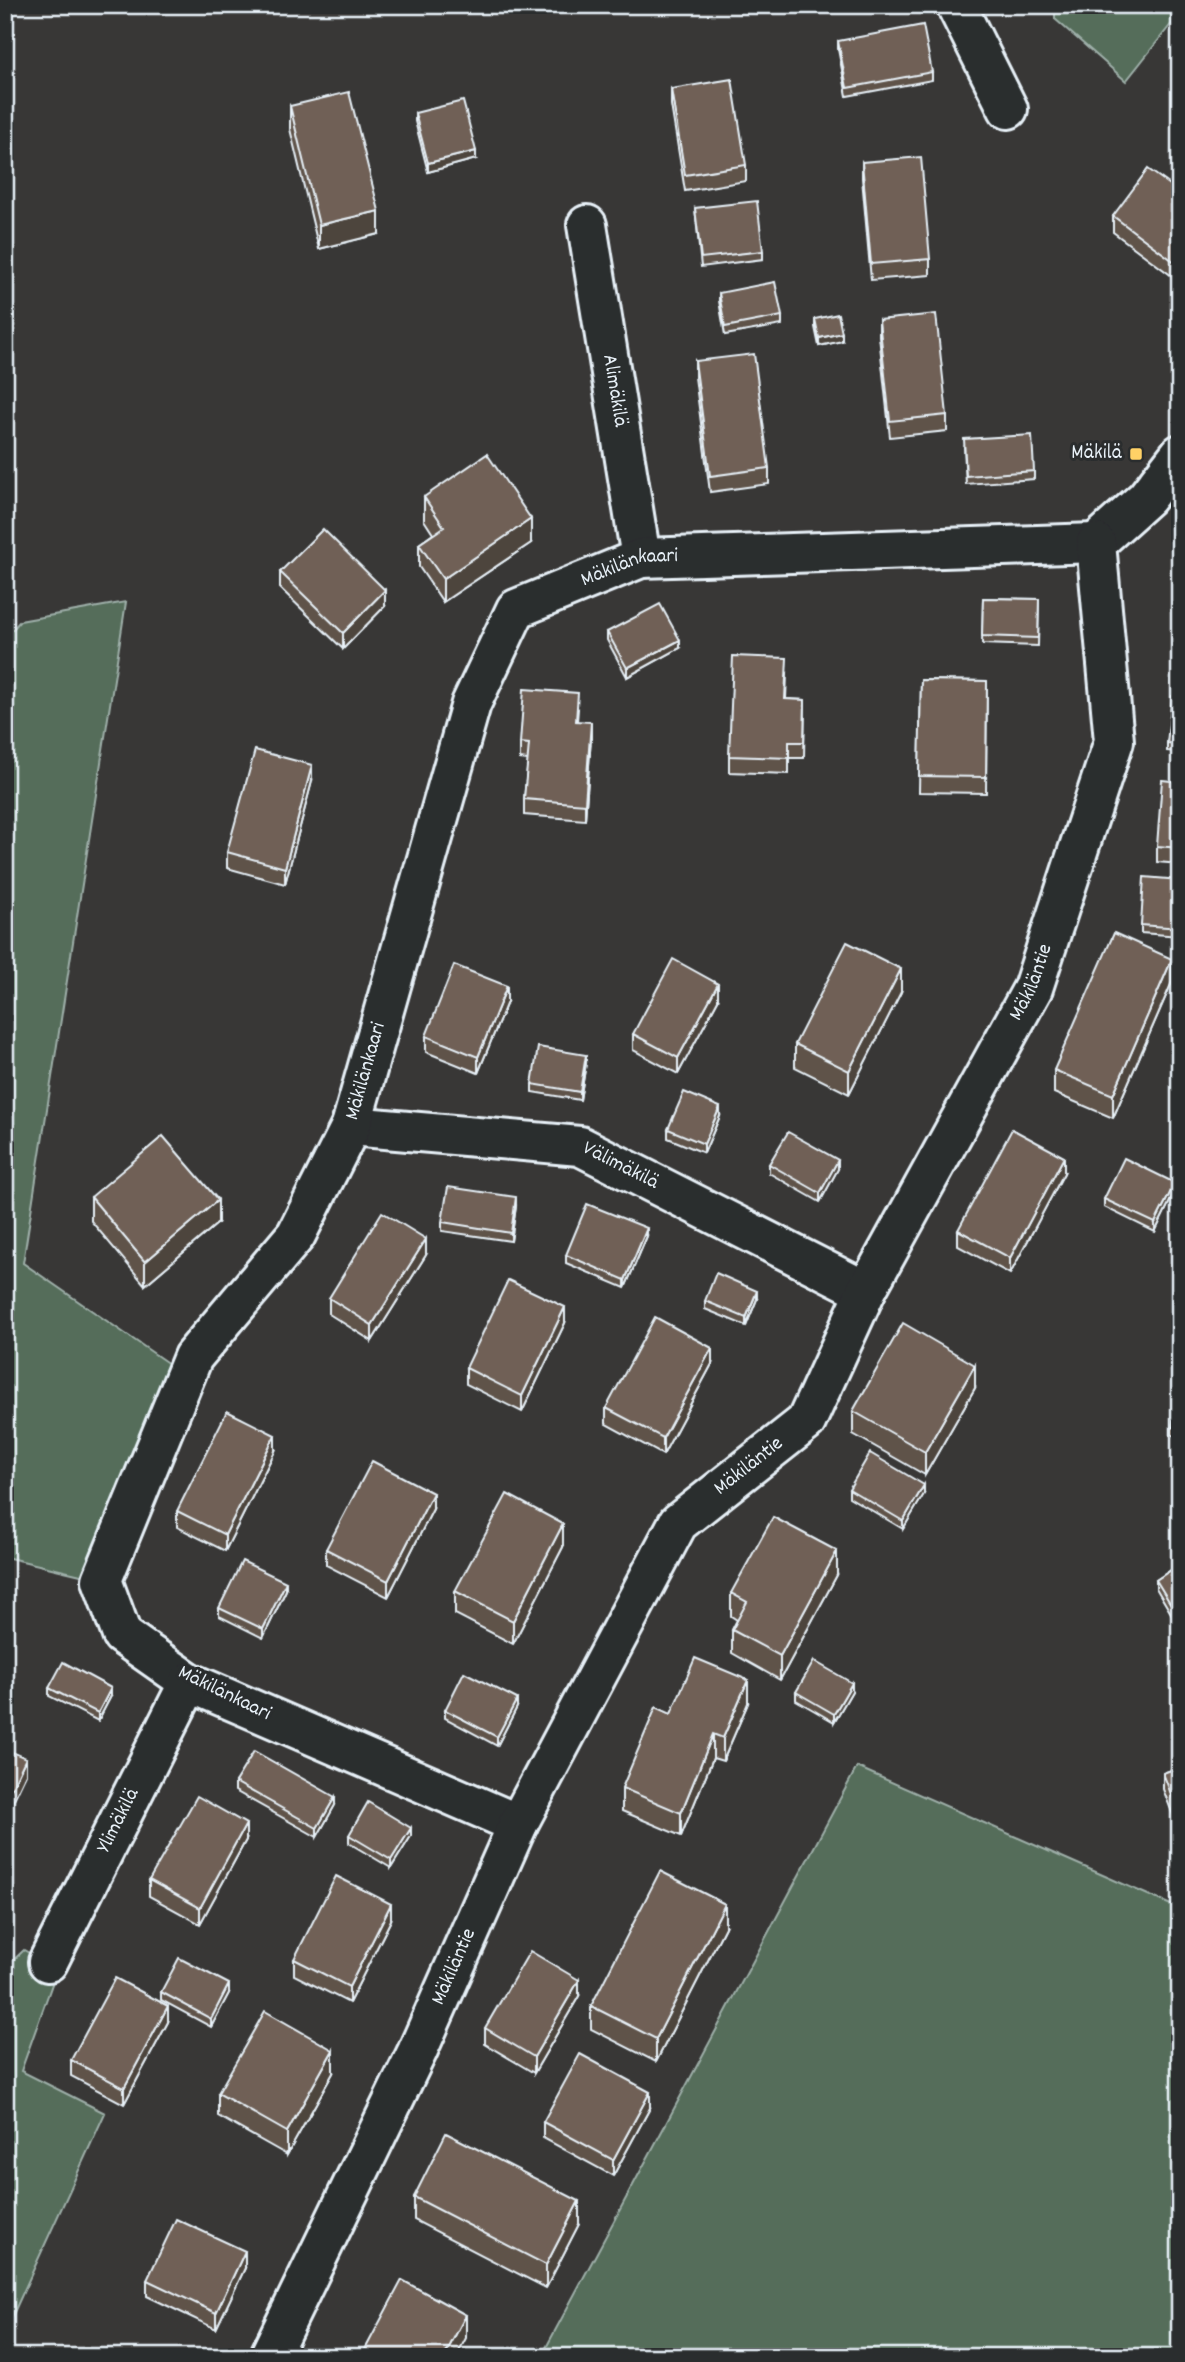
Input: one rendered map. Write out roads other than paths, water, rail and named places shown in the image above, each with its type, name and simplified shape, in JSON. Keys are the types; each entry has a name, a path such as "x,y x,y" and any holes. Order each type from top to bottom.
{"street":[{"path":"956,5 1008,109"},
{"name":"Alimäkilä","path":"587,225 641,558"},
{"path":"1096,544 1163,501 1180,454"},
{"name":"Mäkilänkaari","path":"518,1824 189,1682 122,1635 102,1580 193,1357 296,1235 351,1126 471,704 516,609 641,558 1096,544"},
{"name":"Mäkiläntie","path":"269,2357 417,2052 518,1824 678,1523 806,1422 866,1291 1033,988 1114,741 1096,544"},
{"name":"Välimäkilä","path":"351,1126 580,1146 866,1291"},
{"name":"Ylimäkilä","path":"48,1962 189,1682"}],"place":[{"name":"Mäkilä","path":"1136,454"}]}
